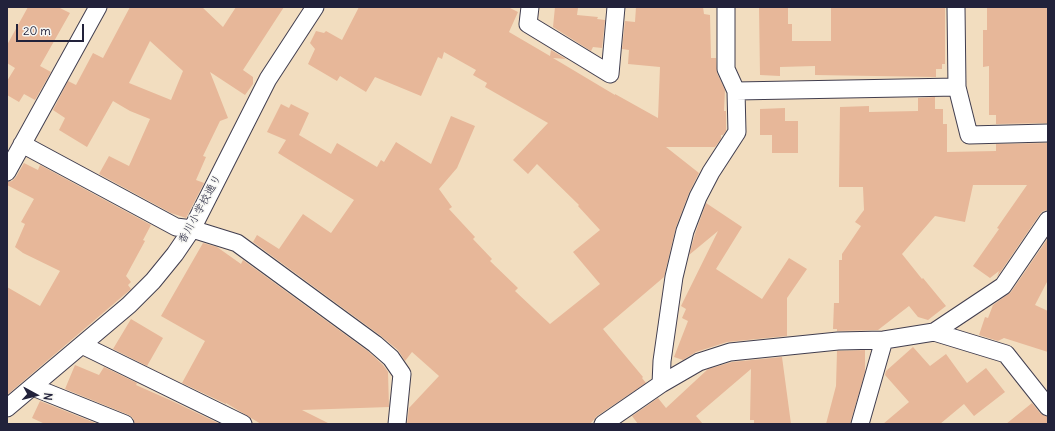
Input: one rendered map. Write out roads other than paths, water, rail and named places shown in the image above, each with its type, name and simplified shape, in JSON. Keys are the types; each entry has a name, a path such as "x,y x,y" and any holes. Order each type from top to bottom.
{"street":[{"path":"7,172 98,7"},
{"name":"香川小学校通り","path":"7,408 129,305 154,281 192,229 268,80 315,7"},
{"path":"530,7 528,24 610,74 616,7"},
{"path":"661,384 662,361 679,252 698,197 711,172 736,132 736,91 726,69 726,7"},
{"path":"956,7 957,87 969,135 1048,133"},
{"path":"736,91 957,87"},
{"path":"22,144 176,227 192,229 237,243 375,344 391,358 402,374 397,424"},
{"path":"603,424 661,384 699,362 730,352 838,341 884,340 934,332 1004,286 1048,220"},
{"path":"934,332 1006,354 1048,407"},
{"path":"860,424 884,340"},
{"path":"82,345 243,424"},
{"path":"34,386 125,424"}]}
